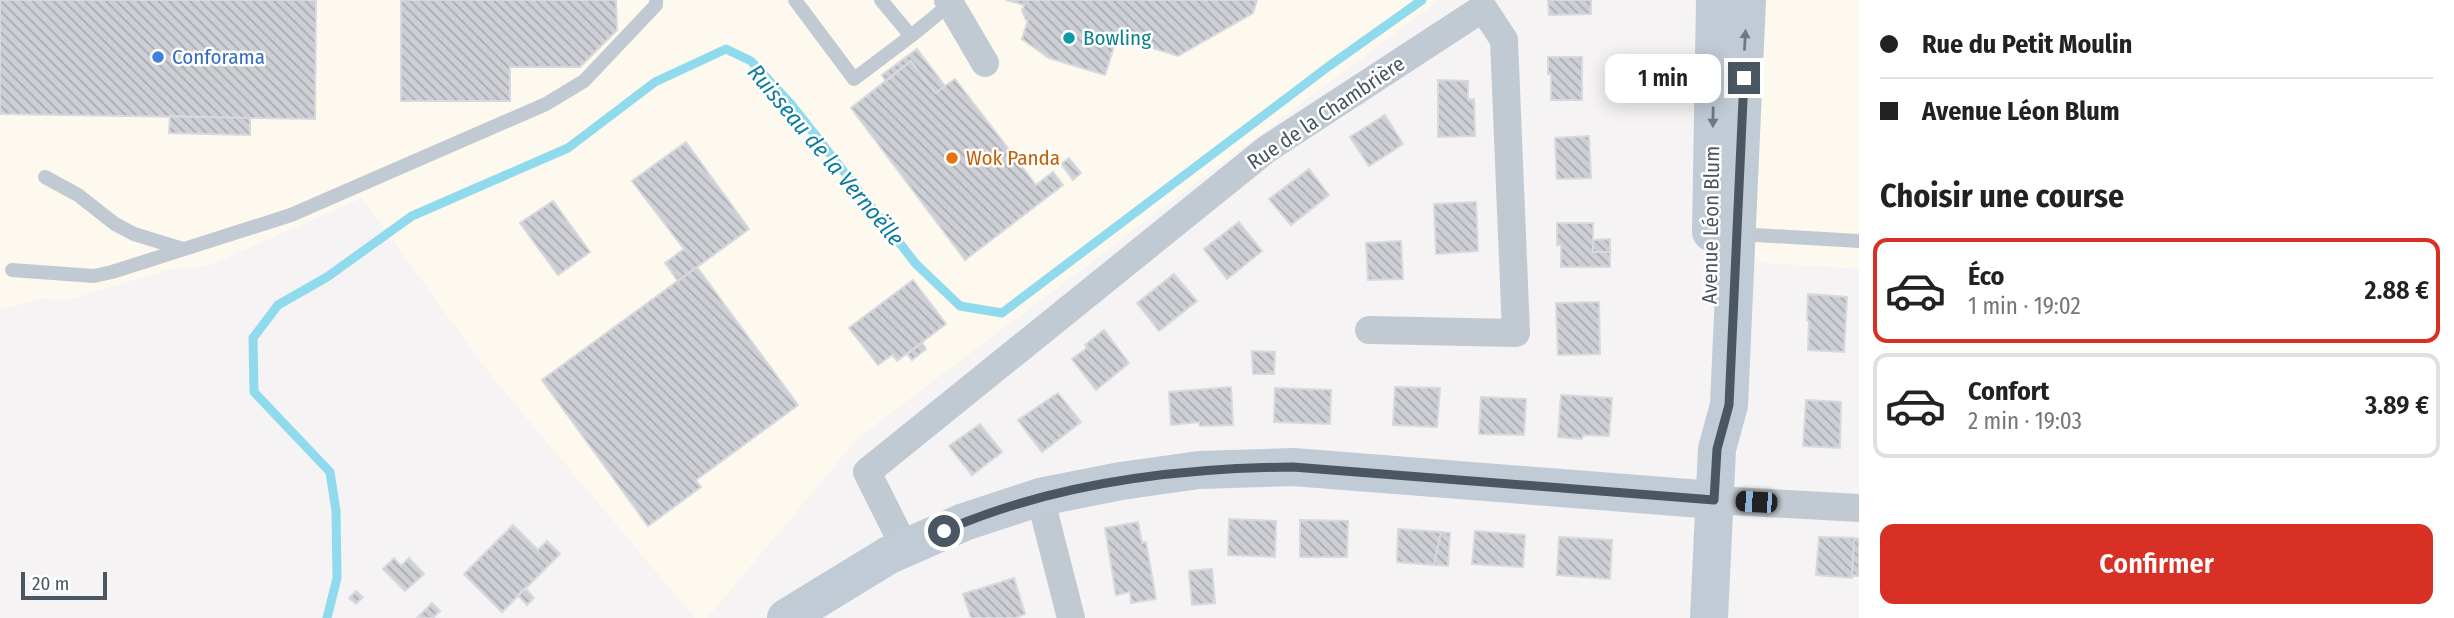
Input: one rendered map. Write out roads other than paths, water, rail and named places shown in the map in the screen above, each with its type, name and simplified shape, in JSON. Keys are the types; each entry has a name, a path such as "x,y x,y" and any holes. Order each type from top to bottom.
{"main road":[{"name":"Avenue Léon Blum","path":"1715,0 1708,404 1717,449"},
{"name":"Avenue Léon Blum","path":"1709,618 1717,449 1729,405 1747,0"},
{"path":"786,618 890,555 964,522 1040,497 1121,481 1199,470 1293,467 1714,500"}],"street":[{"path":"949,2 985,63"},
{"name":"Rue de la Chambrière","path":"905,548 867,472 1268,149 1483,8 1504,40 1516,333 1369,330"},
{"path":"1040,497 1071,618"},
{"path":"1714,500 1859,508"}],"lane":[{"path":"12,270 94,276 291,215 546,104 583,81 656,5 656,0"},
{"path":"795,0 854,79 911,36 949,2"},
{"path":"881,0 911,36"},
{"path":"45,177 78,195 115,224 134,234 185,249"},
{"path":"1737,234 1859,240"}],"waterway":[{"name":"Ruisseau de la Vernoëlle","path":"327,618 337,578 336,511 330,472 254,392 253,338 278,305 327,277 412,216 568,148 655,82 726,49 751,61 791,104 916,264 960,306 1002,313 1329,66 1422,0"}],"place":[{"name":"Bowling","path":"1069,38"},
{"name":"Conforama","path":"158,57"},
{"name":"Wok Panda","path":"952,158"}]}
